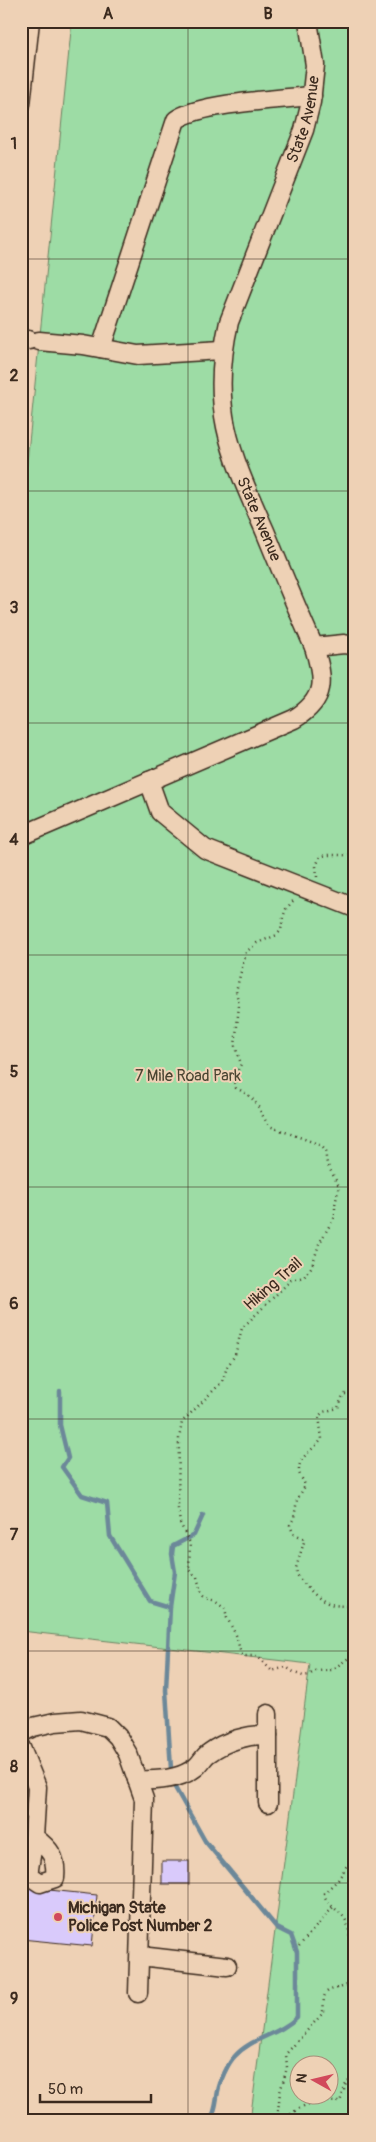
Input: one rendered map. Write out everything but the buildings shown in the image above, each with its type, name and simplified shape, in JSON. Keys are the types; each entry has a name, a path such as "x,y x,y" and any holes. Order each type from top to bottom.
{"street":[{"path":"21,104 30,21"},
{"name":"State Avenue","path":"21,836 301,715 316,698 322,680 322,672 314,647 232,454 221,397 222,350 229,322 304,130 312,96 315,65 308,21"},
{"path":"101,348 176,120 187,114 227,105 312,96"},
{"path":"30,340 101,348 138,355 222,350"},
{"path":"314,647 344,644 355,646"},
{"path":"149,781 160,812 205,849 355,908"},
{"path":"268,1714 268,1803"},
{"path":"21,1733 33,1727 55,1722 81,1720 108,1728 118,1737 128,1754 144,1799 138,1993"},
{"path":"137,1780 155,1781 176,1776 196,1767 209,1753 230,1741 268,1735"},
{"path":"21,1748 37,1787 34,1838"},
{"path":"140,1956 227,1966"}],"path":[{"path":"309,890 316,882 316,866 320,858 331,855 345,856 355,853"},
{"name":"Hiking Trail","path":"309,890 292,902 286,909 281,930 277,935 262,940 246,952 236,991 239,1005 235,1046 241,1064 232,1080 236,1088 244,1092 259,1105 269,1126 318,1144 323,1148 327,1164 339,1186 335,1216 319,1244 308,1273 304,1277 291,1280 242,1328 235,1355 227,1366 222,1382 182,1422 179,1439 178,1509 180,1523 190,1543 189,1570 197,1577 202,1595 205,1598 216,1601 225,1608 227,1618 236,1635 241,1654 244,1656 257,1656 272,1671 286,1667 303,1676 310,1675 315,1670 332,1670 355,1651"},
{"path":"355,1358 352,1368 355,1383"},
{"path":"355,1390 343,1395 338,1408 323,1412 319,1416 322,1439 309,1450 300,1465 300,1474 305,1486 297,1500 294,1518 290,1525 291,1530 303,1538 304,1542 296,1568 297,1576 327,1603 332,1605 350,1605 355,1608"},
{"path":"355,1863 348,1864 338,1880 325,1890 324,1896 342,1914 348,1926 351,1938 350,1953 355,1969"},
{"path":"299,1946 335,1906"},
{"path":"276,2121 280,2092 287,2068 286,2054 322,2014 325,2007 324,1995 326,1992 346,1986 355,1978"},
{"path":"283,2121 304,2104 330,2101 340,2102 346,2084 355,2074"}],"green space":[{"name":"7 Mile Road Park","path":"72,21 355,21 355,2121 250,2121 310,1664 21,1631 21,521"}],"waterway":[{"path":"60,1391 60,1425 68,1458 62,1467 82,1495 107,1503 110,1536 150,1601 170,1607 166,1690 171,1769"},
{"path":"170,1607 175,1572 172,1554 173,1546 194,1535 203,1515"},
{"path":"173,1784 205,1841 277,1928 291,1935 297,1952 297,2017 283,2028 249,2044 232,2059 221,2082 215,2110 210,2121"}],"place":[{"name":"Michigan State Police Post Number 2","path":"58,1917"}]}
